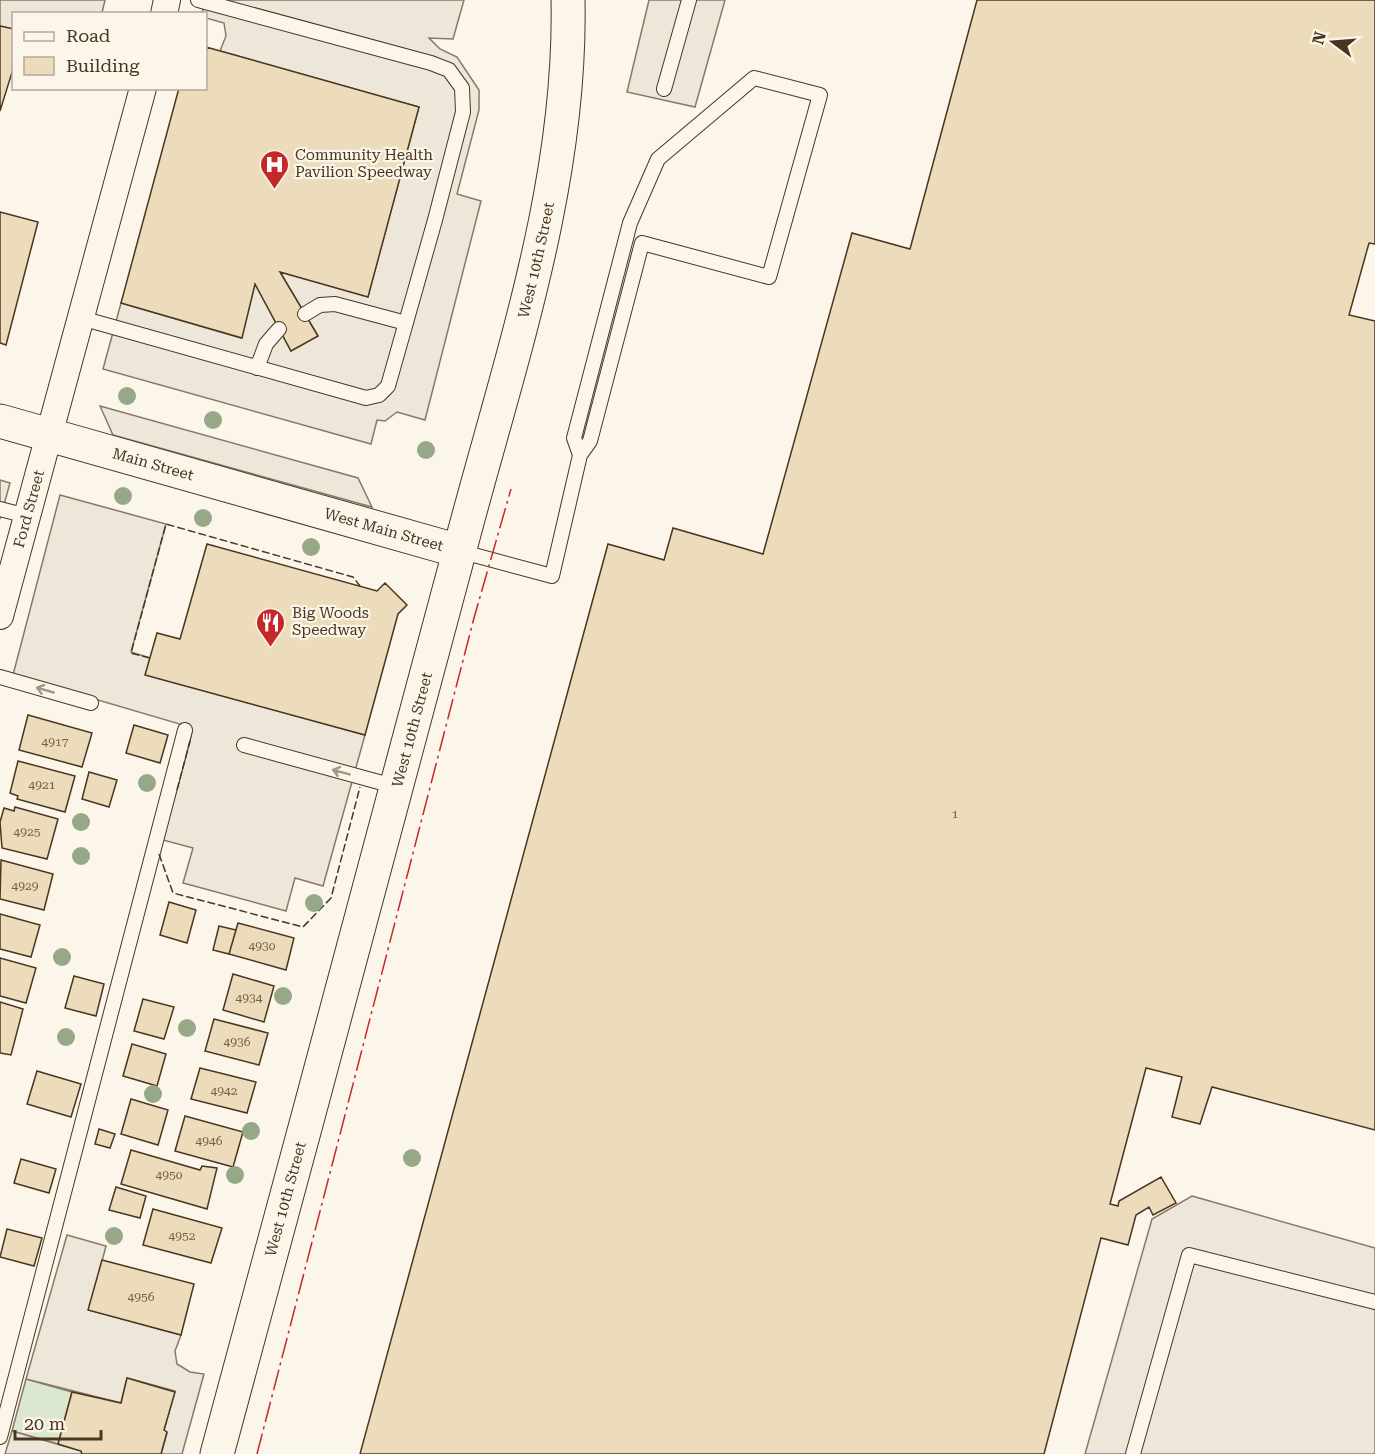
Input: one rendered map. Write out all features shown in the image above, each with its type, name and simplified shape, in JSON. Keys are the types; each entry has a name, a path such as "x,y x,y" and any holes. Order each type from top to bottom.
{"main road":[{"name":"West 10th Street","path":"217,1454 397,787 548,207 560,141 566,87 568,0"},
{"name":"Main Street","path":"0,422 307,508"},
{"name":"West Main Street","path":"307,508 459,551"}],"street":[{"name":"Ford Street","path":"0,616 142,90"}],"lane":[{"path":"81,318 366,398 380,395 388,386 463,112 462,88 448,70 431,63 198,0"},
{"path":"664,89 689,0"},
{"path":"459,551 552,576 580,455 590,441 642,243 769,277 820,95 754,78 658,159 630,223 574,438 580,455"},
{"path":"305,314 320,305 335,304 406,323"},
{"path":"258,368 266,344 279,329"},
{"path":"0,509 27,516"},
{"path":"0,677 91,703"},
{"path":"0,1437 185,730"},
{"path":"244,745 397,787"},
{"path":"1133,1454 1188,1255 1375,1302"}],"green space":[{"path":"26,1379 72,1392 58,1444 12,1431"}],"shaded area":[{"path":"0,0 105,0 102,12 12,12 12,29 0,26"},
{"path":"206,0 464,0 453,39 429,38 440,49 457,57 479,90 479,110 457,194 481,201 425,420 397,412 385,421 377,420 371,444 103,369 121,303 241,338 255,284 291,351 318,336 280,272 368,296 419,107 220,51 226,36 224,23 207,18 207,12 202,12"},
{"path":"649,0 725,0 695,107 627,92"},
{"path":"100,406 358,478 372,507 113,435"},
{"path":"0,480 10,483 0,519"},
{"path":"60,495 166,524 131,652 150,658 146,675 365,735 323,886 295,878 286,911 183,883 193,848 163,840 190,741 192,732 190,727 13,675"},
{"path":"1192,1196 1375,1248 1375,1454 1085,1454 1152,1219"},
{"path":"67,1235 106,1246 89,1310 181,1335 175,1351 177,1364 190,1372 204,1374 182,1454 161,1454 167,1433 164,1430 175,1391 127,1378 121,1403 26,1379"},
{"path":"12,1431 81,1451 82,1454 5,1454"}],"building":[{"path":"977,0 1375,0 1375,244 1369,243 1349,315 1375,321 1375,1130 1212,1087 1200,1124 1172,1117 1182,1077 1146,1068 1110,1204 1118,1206 1119,1201 1161,1177 1176,1203 1153,1215 1149,1207 1136,1215 1128,1245 1101,1238 1044,1454 360,1454 608,544 664,560 673,528 763,554 852,233 910,249"},
{"path":"0,26 12,29 12,72 0,111"},
{"name":"Community Health Pavilion Speedway","path":"207,47 419,107 368,297 280,272 318,336 291,351 255,284 242,338 121,303 178,90 207,90"},
{"path":"0,212 38,222 6,345 0,343"},
{"name":"Big Woods Speedway","path":"207,544 377,591 385,583 407,605 398,614 365,735 145,675 157,633 180,639"},
{"path":"28,715 92,733 82,767 19,750"},
{"path":"134,725 168,735 160,763 126,753"},
{"path":"18,761 75,776 65,812 17,799 18,796 10,793"},
{"path":"89,772 117,780 109,807 82,799"},
{"path":"15,807 58,819 47,859 2,848 0,822 4,808 14,811"},
{"path":"1,860 53,874 44,910 0,899"},
{"path":"169,902 196,910 187,943 160,935"},
{"path":"0,914 40,925 31,957 0,949"},
{"path":"238,923 294,938 286,970 229,954"},
{"path":"219,926 236,930 229,954 213,950"},
{"path":"0,958 36,968 26,1003 0,996"},
{"path":"233,974 274,986 264,1022 223,1010"},
{"path":"74,976 104,984 96,1016 65,1008"},
{"path":"143,999 174,1007 164,1039 134,1031"},
{"path":"0,1002 23,1009 11,1055 0,1053"},
{"path":"214,1019 268,1033 259,1065 205,1051"},
{"path":"132,1044 166,1054 157,1086 123,1076"},
{"path":"200,1068 256,1082 247,1113 191,1099"},
{"path":"37,1071 81,1084 71,1117 27,1104"},
{"path":"131,1099 168,1110 158,1145 121,1134"},
{"path":"185,1116 243,1132 233,1167 175,1151"},
{"path":"99,1129 115,1134 110,1148 95,1144"},
{"path":"131,1150 200,1170 202,1166 217,1168 207,1209 121,1184"},
{"path":"21,1159 56,1169 49,1193 14,1183"},
{"path":"116,1187 146,1196 140,1218 109,1210"},
{"path":"153,1209 222,1228 211,1263 143,1245"},
{"path":"7,1229 42,1238 34,1266 0,1257"},
{"path":"102,1260 194,1284 181,1335 88,1310"},
{"path":"127,1378 175,1392 164,1430 167,1432 161,1454 82,1454 81,1451 58,1444 72,1392 121,1403"}],"fence":[{"path":"150,658 131,653 166,524 353,577 360,586"},
{"path":"177,790 190,741"},
{"path":"159,854 173,893 303,927 331,898 360,787"}],"power":[{"path":"257,1454 474,618 511,489"}],"place":[{"name":"Community Health Pavilion Speedway","path":"274,190"},
{"name":"Big Woods Speedway","path":"271,648"}]}
